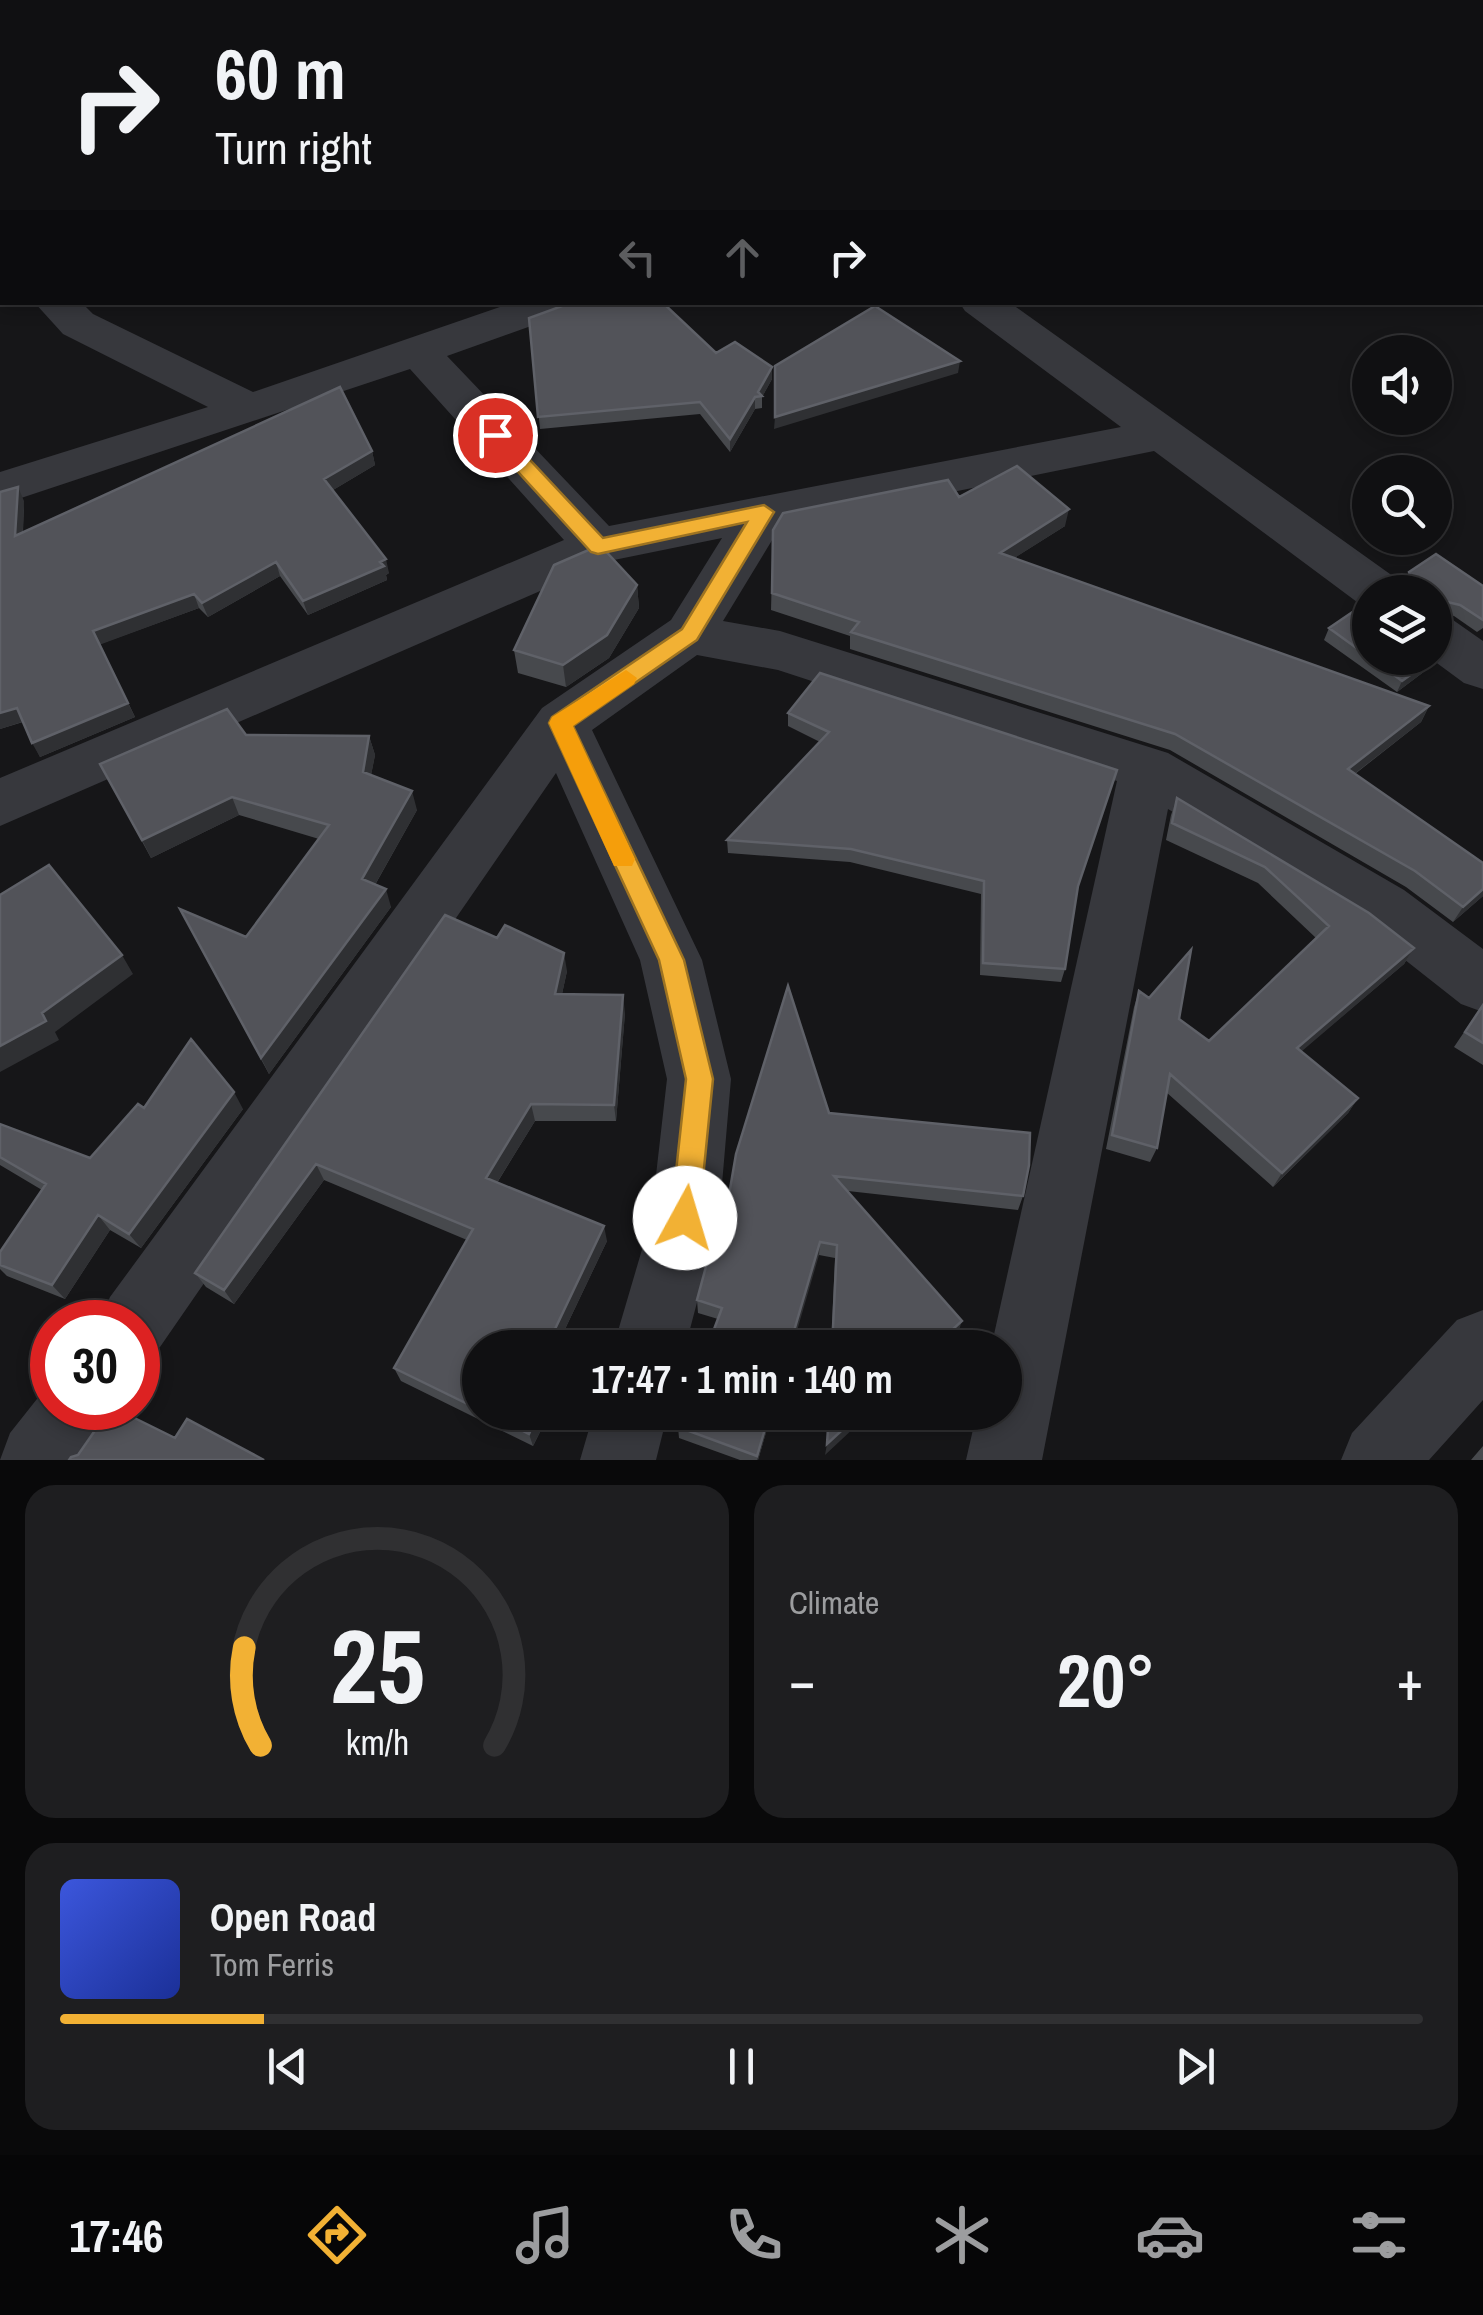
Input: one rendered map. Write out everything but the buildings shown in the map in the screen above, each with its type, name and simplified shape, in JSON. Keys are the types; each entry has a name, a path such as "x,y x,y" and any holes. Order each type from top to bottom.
{"street":[{"path":"57,305 78,324 250,409"},
{"path":"0,489 250,409 549,305"},
{"path":"984,305 1356,575"},
{"path":"418,351 598,546"},
{"path":"0,803 598,546 1164,434"},
{"path":"151,1300 560,723 690,634 764,512"},
{"path":"690,634 780,650 1148,769 1384,908 1483,985"},
{"path":"1452,647 1483,670"},
{"path":"560,723 671,960 699,1079 685,1218 654,1330"},
{"path":"1004,1460 1148,769"},
{"path":"1380,1460 1483,1346"},
{"path":"37,1460 58,1430"},
{"path":"618,1460 626,1430"}],"slow traffic":[{"path":"623,859 560,723 626,678"}],"route":[{"path":"495,435 598,546 764,512 690,634 560,723 671,960 699,1079 685,1218"}]}
